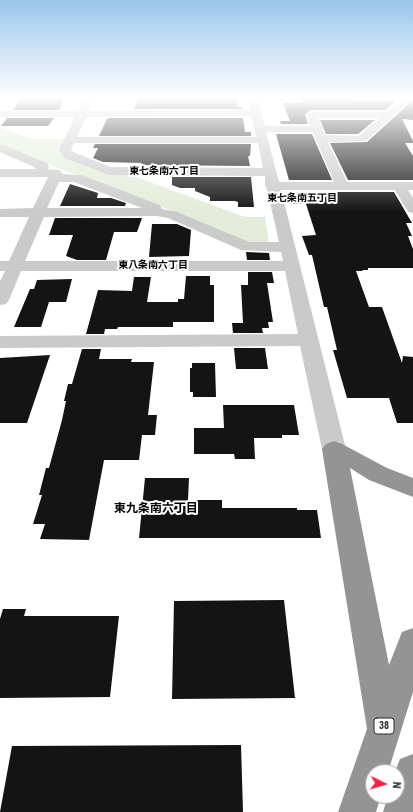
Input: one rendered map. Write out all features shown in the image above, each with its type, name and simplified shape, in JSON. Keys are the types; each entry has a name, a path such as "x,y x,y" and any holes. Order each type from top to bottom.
{"highway":[{"path":"334,449 378,474 413,488"},
{"path":"334,449 384,728"},
{"name":"38","path":"357,812 413,641"},
{"path":"402,812 413,772"}],"street":[{"path":"72,136 65,150 69,155 109,171 271,179 342,186 406,186 413,209"},
{"path":"172,136 172,140"},
{"path":"70,140 172,140 245,136"},
{"path":"261,136 334,449"},
{"path":"320,136 342,186"},
{"path":"335,136 362,139 365,136"},
{"path":"0,148 43,166 47,175 39,213 7,266 0,300"},
{"path":"0,173 76,178 157,209 157,212"},
{"path":"0,213 157,212 172,215 247,247 287,247"},
{"path":"7,266 291,266"},
{"path":"0,342 308,340"}],"green space":[{"path":"0,136 24,136 34,139 66,139 60,153 112,174 128,174 245,217 265,217 269,245 249,245 170,210 0,146"}],"building":[{"path":"99,136 251,136 251,136"},
{"path":"277,136 313,136 332,180 289,180"},
{"path":"374,136 410,136 413,143 405,143 413,156 413,180 348,180 330,143 367,142"},
{"path":"95,144 251,144 250,156 248,156 250,166 141,165 142,163 103,162 93,158 98,148 93,148"},
{"path":"172,177 251,177 254,207 238,207 238,202 235,201 210,201 210,197 195,191 195,188 180,188 172,185"},
{"path":"70,184 98,193 97,198 111,198 126,203 125,206 60,206"},
{"path":"290,192 394,192 412,223 406,223 412,236 408,236 413,249 413,268 368,268 368,270 356,271 369,307 382,307 402,363 403,356 413,357 413,423 397,423 389,398 347,398 333,350 337,350 327,307 324,307 312,255 309,255 302,236 316,235 306,204 293,204"},
{"path":"55,218 142,218 137,232 114,232 106,260 77,260 66,256 73,235 49,235"},
{"path":"152,224 177,224 191,230 189,256 149,257"},
{"path":"246,252 269,253 270,260 247,260"},
{"path":"248,272 272,272 274,283 267,283 273,322 268,322 269,328 262,328 263,333 233,333 232,323 243,323 241,285 248,285"},
{"path":"186,276 210,276 210,285 214,285 214,322 173,322 173,327 118,327 117,329 105,329 104,334 86,334 98,290 132,291 134,277 151,277 147,302 178,302 178,299 184,299"},
{"path":"72,279 66,302 49,302 41,327 14,327 30,289 34,289 37,280"},
{"path":"234,348 265,348 268,369 236,369"},
{"path":"82,349 101,349 99,359 132,359 131,362 154,362 148,415 157,415 155,435 142,435 139,460 104,460 89,540 40,539 45,524 33,524 42,495 39,495 46,468 49,468 62,420 68,384 72,384"},
{"path":"50,355 27,423 0,423 0,358"},
{"path":"192,363 215,363 216,397 193,397 193,392 190,392 190,368 192,368"},
{"path":"223,405 294,405 299,435 282,435 282,438 254,438 255,459 235,459 234,454 194,454 194,428 224,428"},
{"path":"145,478 189,478 188,500 222,500 222,508 297,508 297,510 317,510 321,538 139,538"},
{"path":"284,600 295,698 172,699 174,601"},
{"path":"3,609 26,609 24,616 119,616 110,697 0,698 0,619"},
{"path":"241,745 243,812 0,812 12,746"}],"district":[{"name":"東七条南六丁目","path":"164,171"},
{"name":"東七条南五丁目","path":"302,198"},
{"name":"東八条南六丁目","path":"153,265"},
{"name":"東九条南六丁目","path":"156,509"}]}
